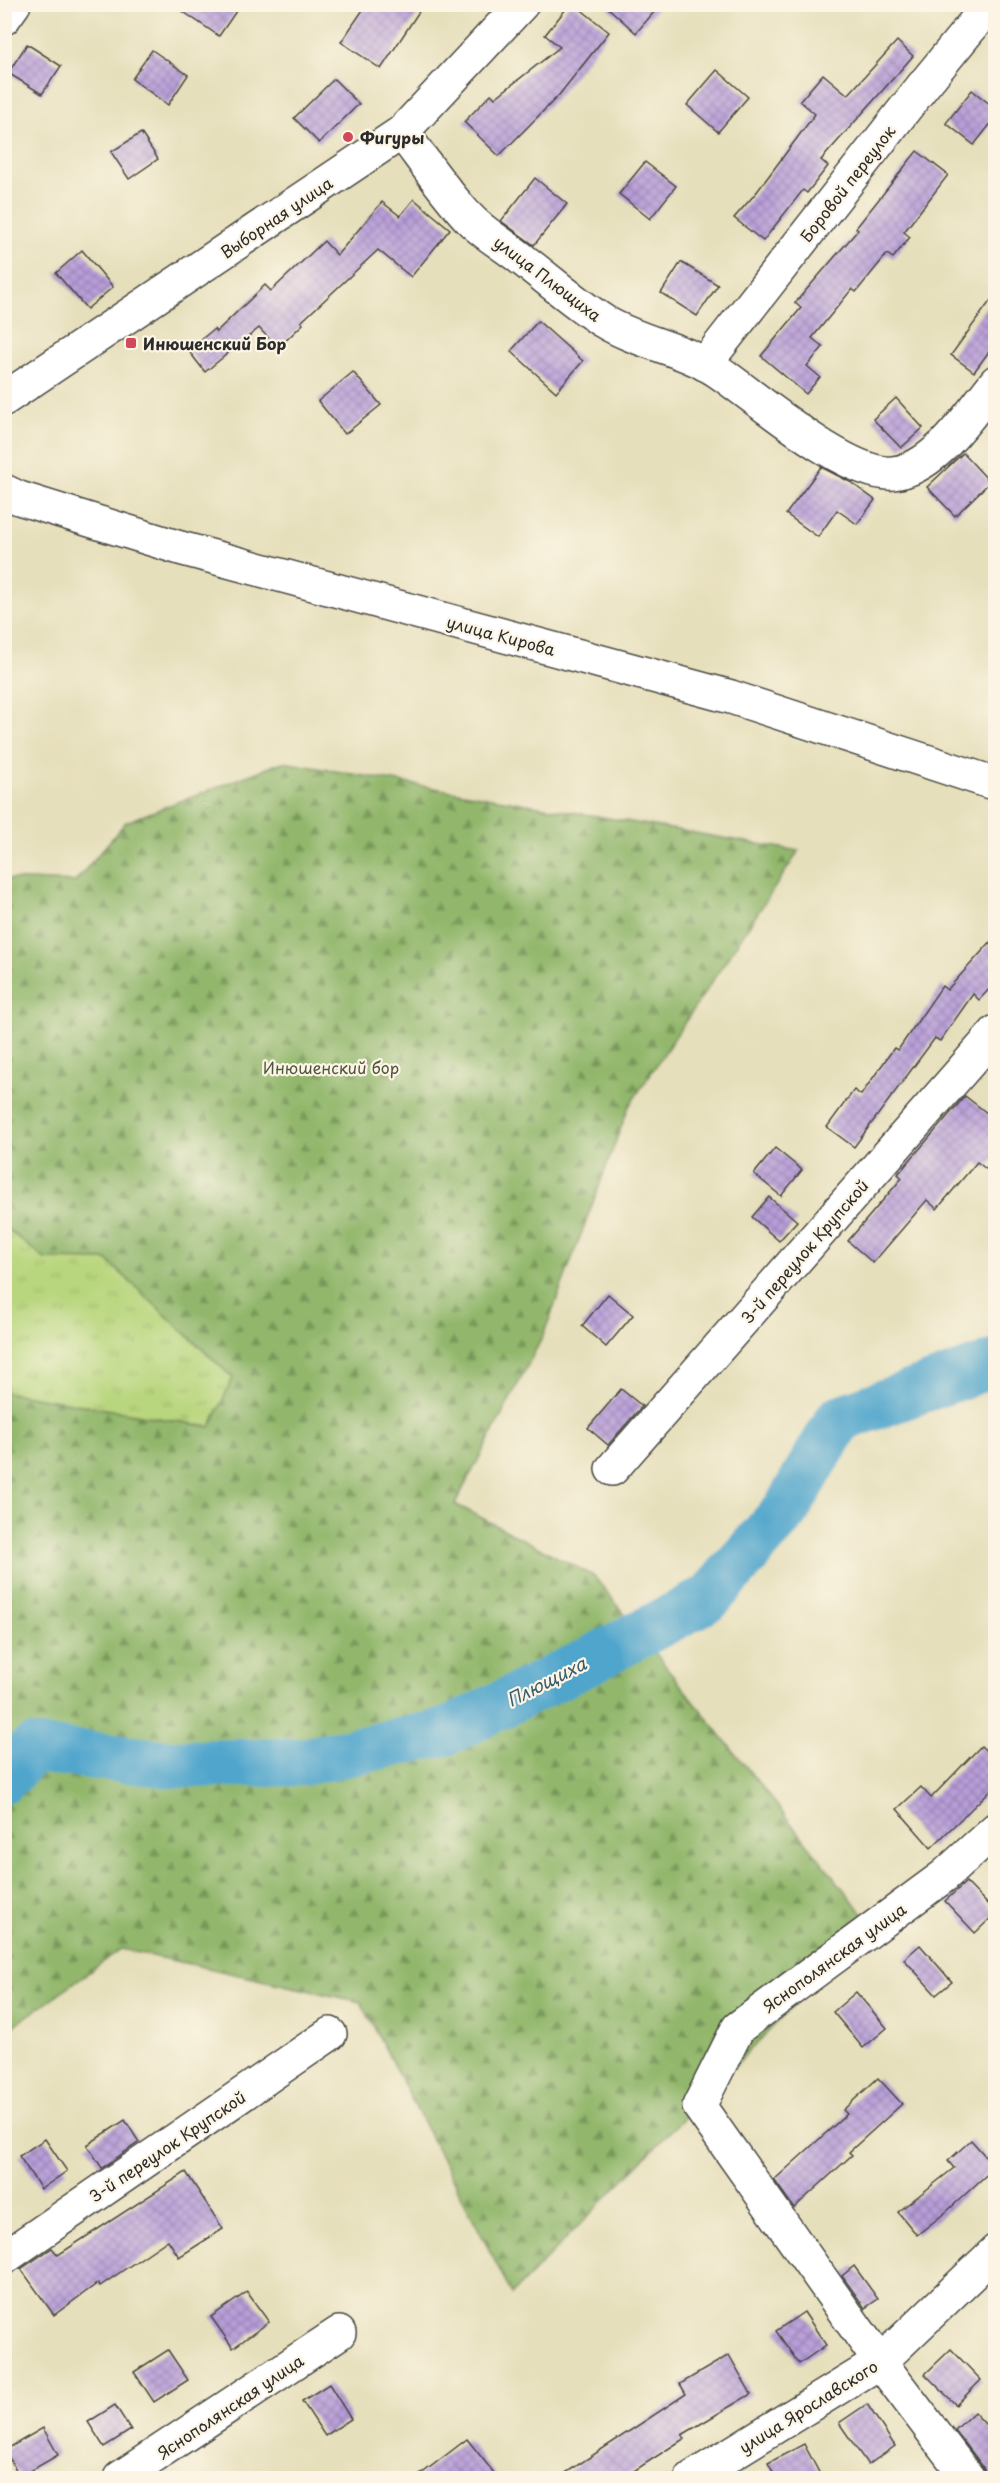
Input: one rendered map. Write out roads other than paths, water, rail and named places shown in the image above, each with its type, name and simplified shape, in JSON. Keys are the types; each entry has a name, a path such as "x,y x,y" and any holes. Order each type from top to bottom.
{"street":[{"path":"4,18 14,4"},
{"name":"Выборная улица","path":"4,399 402,132 522,4"},
{"name":"Боровой переулок","path":"705,364 990,4"},
{"name":"улица Плющиха","path":"402,132 470,219 603,321 705,364 837,456 880,474 908,470 935,454 996,382"},
{"name":"улица Кирова","path":"4,491 19,498 180,548 731,697 996,784"},
{"name":"3-й переулок Крупской","path":"612,1470 996,1032"},
{"name":"Яснополянская улица","path":"880,2362 699,2106 738,2028 944,1876 996,1829"},
{"name":"3-й переулок Крупской","path":"4,2258 330,2034"},
{"name":"улица Ярославского","path":"692,2478 880,2362 996,2251"},
{"name":"Яснополянская улица","path":"120,2478 339,2333"},
{"path":"880,2362 968,2478"}],"waterway":[{"name":"Плющиха","path":"4,1779 32,1749 171,1764 302,1762 446,1732 709,1598 786,1510 839,1419 996,1363"}],"place":[{"name":"Фигуры","path":"348,137"},
{"name":"Инюшенский Бор","path":"131,343"}],"park label":[{"name":"Инюшенский бор","path":"331,1067"}]}
